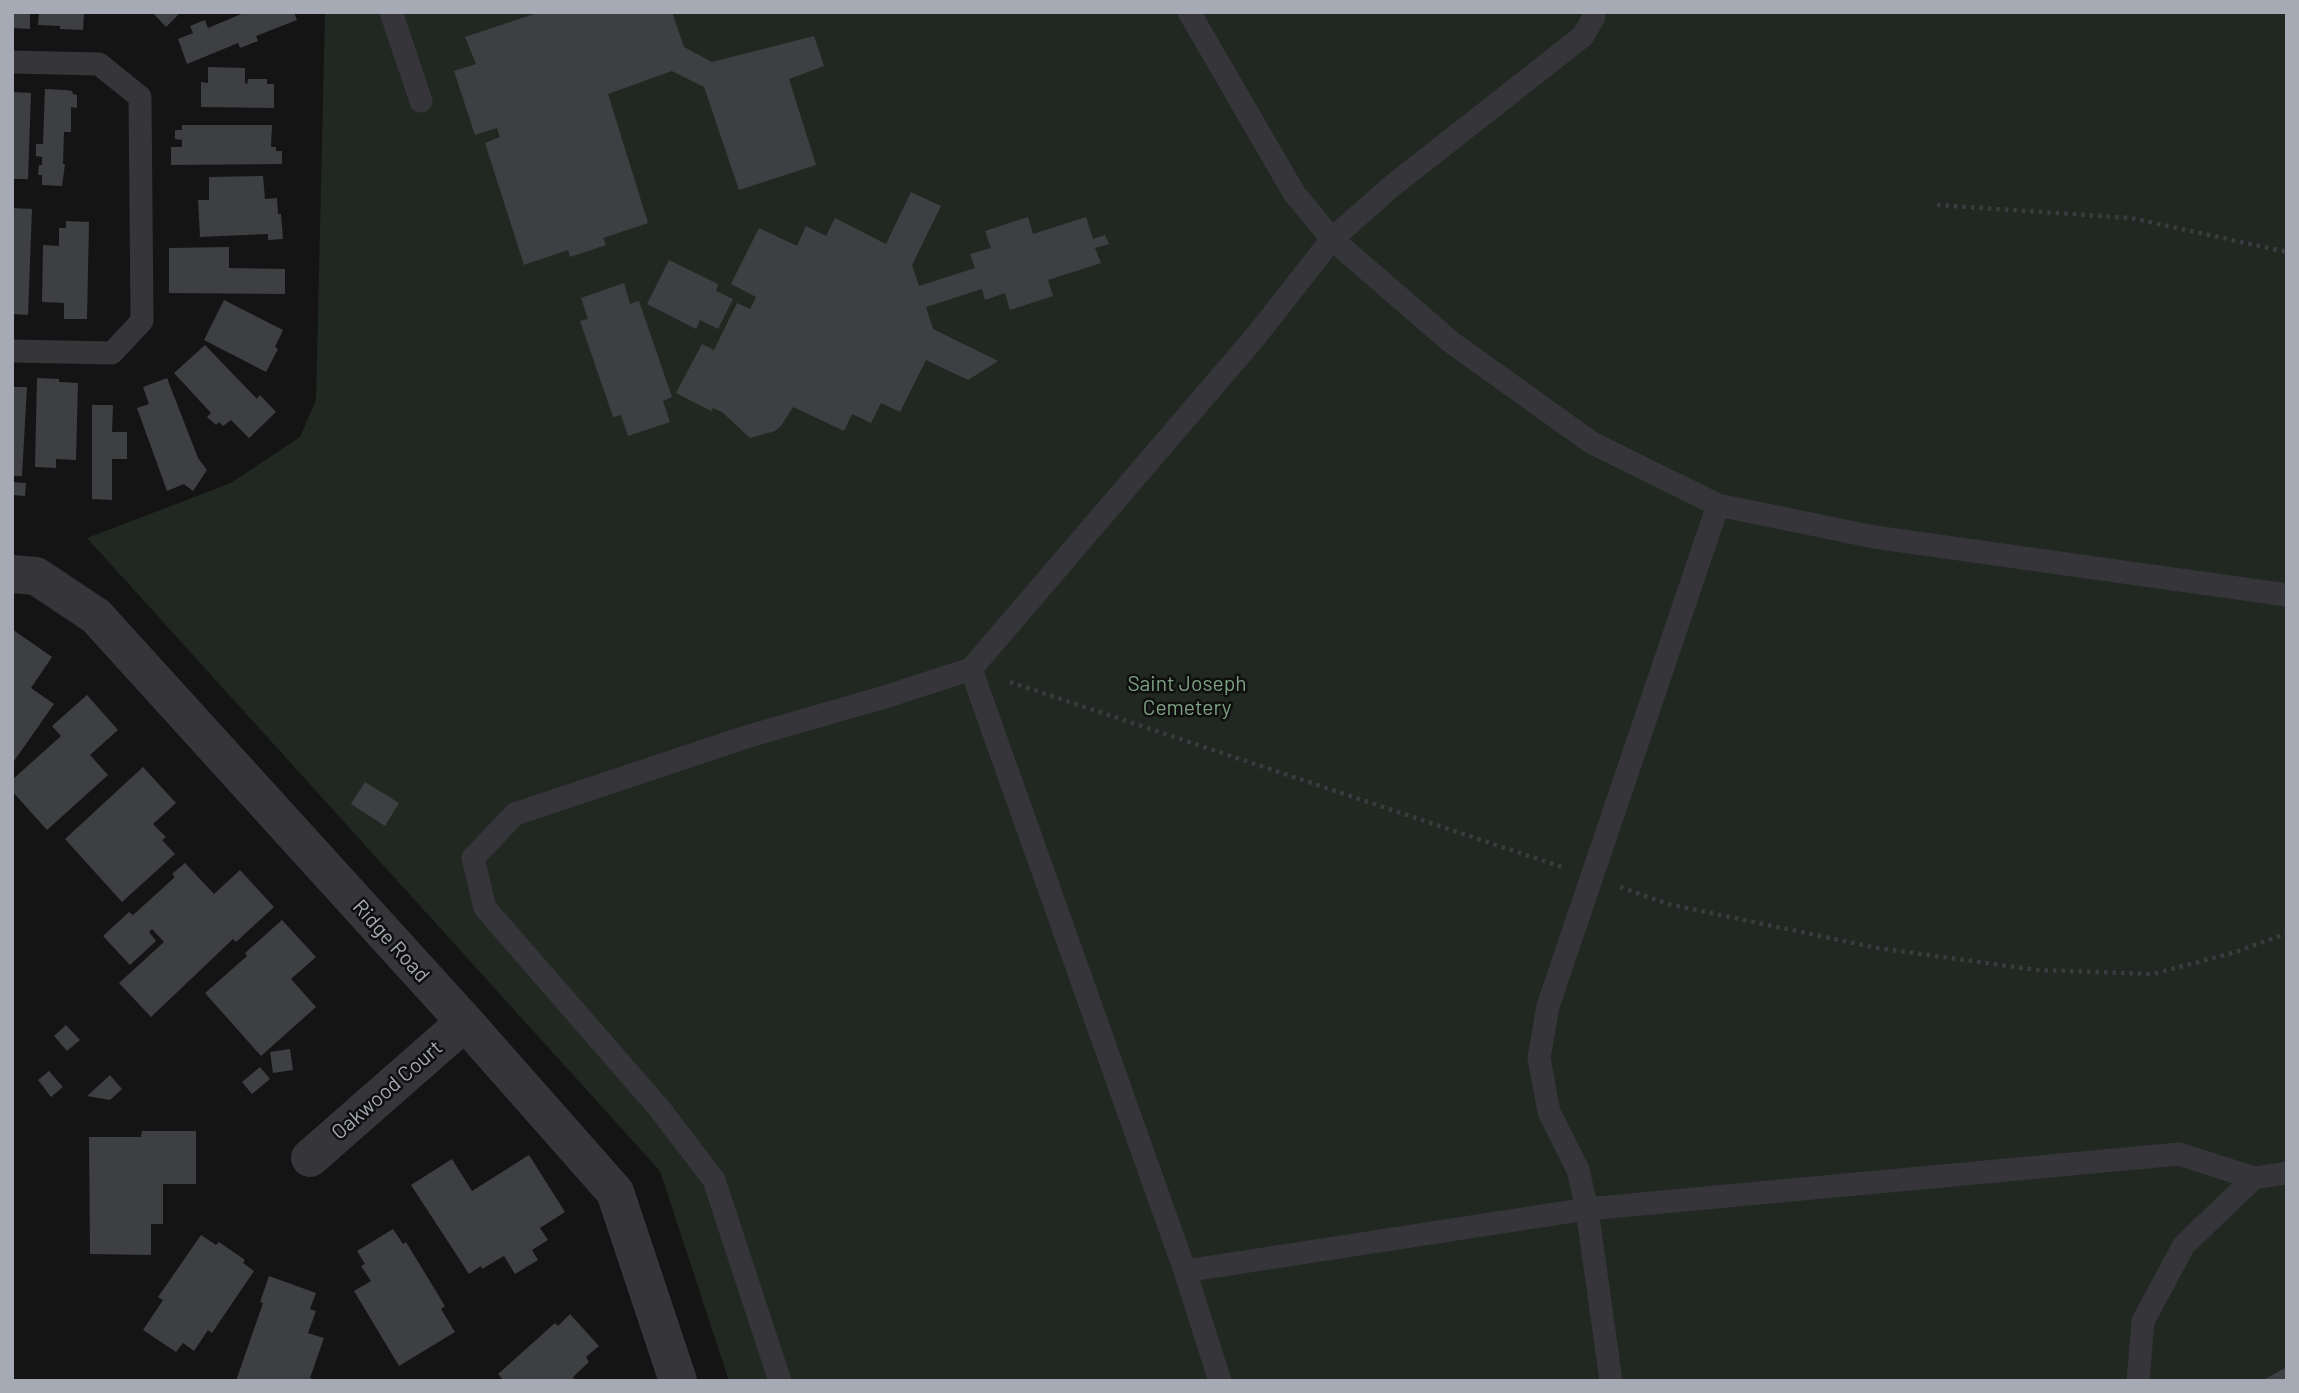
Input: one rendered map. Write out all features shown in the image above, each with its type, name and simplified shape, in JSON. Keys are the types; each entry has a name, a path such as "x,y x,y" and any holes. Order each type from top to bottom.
{"street":[{"name":"Ridge Road","path":"12,574 36,576 96,616 465,1022 615,1192 678,1381"},
{"name":"Oakwood Court","path":"310,1158 465,1022"}],"lane":[{"path":"391,12 421,101"},
{"path":"1189,12 1294,193 1332,239 1451,342 1592,443 1718,505 1874,537 2287,595"},
{"path":"780,1381 714,1180 659,1108 485,908 473,858 515,814 746,737 971,669 1256,336 1332,239 1392,186 1583,36 1594,17 1592,12"},
{"path":"12,62 99,64 140,97 142,321 112,353 12,351"},
{"path":"1611,1381 1587,1209 1578,1170 1549,1112 1539,1058 1548,1006 1718,505"},
{"path":"971,669 1185,1271 1220,1381"},
{"path":"1185,1271 1587,1209 2179,1154 2254,1178 2287,1173"},
{"path":"2138,1381 2143,1321 2184,1245 2254,1178"}],"path":[{"path":"1937,205 2131,218 2287,252"}],"green space":[{"name":"Saint Joseph Cemetery","path":"325,12 2287,12 2287,1381 729,1381 660,1171 87,538 231,483 300,437 316,400"}],"building":[{"path":"12,12 30,12 30,29 12,28"},
{"path":"39,12 84,12 83,30 38,25"},
{"path":"152,12 181,12 166,27"},
{"path":"246,12 294,12 297,20 256,36 258,41 240,48 238,43 187,64 178,39 193,33 190,26 205,20 208,28"},
{"path":"540,12 672,12 684,47 712,62 814,36 824,66 789,79 816,165 739,190 704,87 672,71 608,94 648,223 603,238 606,245 570,257 568,250 524,265 485,143 500,137 497,128 475,135 454,71 476,64 465,37"},
{"path":"208,67 245,68 247,84 248,79 267,79 267,84 274,84 274,108 201,107 201,82 208,83"},
{"path":"45,89 72,91 77,95 77,108 71,107 71,132 64,132 65,164 62,186 42,185 42,175 38,175 42,157 36,156 36,144 43,144"},
{"path":"12,92 31,93 28,179 12,179"},
{"path":"182,125 272,125 271,147 282,151 282,164 171,165 171,147 182,147 182,140 175,139 175,130 182,130"},
{"path":"263,176 265,199 277,198 283,239 268,240 268,234 200,237 198,200 209,200 209,177"},
{"path":"911,192 941,206 912,265 919,286 975,268 970,254 991,248 985,231 1028,217 1033,234 1086,217 1093,239 1105,235 1109,244 1095,248 1101,263 1048,280 1053,296 1010,310 1005,293 985,300 982,289 926,307 933,329 998,361 968,380 926,360 900,412 881,403 871,423 852,414 844,431 793,407 775,431 750,438 722,412 713,408 711,411 676,393 702,344 714,350 737,303 750,309 756,297 731,284 759,228 797,246 806,226 826,236 835,218 886,244"},
{"path":"12,208 32,209 28,315 12,314"},
{"path":"66,221 89,222 87,319 64,319 64,303 42,302 43,245 59,246 59,228 66,228"},
{"path":"229,247 229,268 285,269 285,294 169,293 169,248"},
{"path":"669,260 718,284 716,291 733,299 718,329 700,320 696,329 647,304"},
{"path":"624,283 630,304 639,301 672,397 663,401 670,422 628,436 621,415 613,417 580,321 588,319 581,298"},
{"path":"224,300 283,330 275,347 278,349 266,372 204,340"},
{"path":"205,345 257,399 260,395 276,412 249,438 231,420 223,426 219,422 216,425 207,417 211,413 174,373"},
{"path":"37,378 78,383 76,460 56,459 56,468 35,467"},
{"path":"167,378 198,458 207,470 193,491 184,484 167,491 137,408 149,404 143,387"},
{"path":"12,387 27,387 22,476 12,476"},
{"path":"92,405 113,405 112,432 127,432 127,459 112,459 112,500 92,499"},
{"path":"12,482 26,483 25,496 12,495"},
{"path":"12,629 52,657 31,688 54,704 12,764"},
{"path":"87,695 118,730 90,755 108,775 47,830 12,791 12,780 61,736 52,726"},
{"path":"143,767 176,803 153,824 166,837 162,840 175,854 122,902 65,839"},
{"path":"365,782 399,803 385,826 351,804"},
{"path":"185,863 214,894 240,870 274,907 236,942 233,939 151,1017 119,983 164,942 152,929 149,932 156,941 130,965 103,936 129,912 133,915 175,877 172,874"},
{"path":"282,920 316,957 291,979 316,1007 261,1056 205,993"},
{"path":"66,1025 80,1040 67,1051 54,1036"},
{"path":"290,1049 293,1070 273,1073 270,1052"},
{"path":"260,1067 270,1079 252,1094 242,1082"},
{"path":"49,1071 63,1087 51,1097 38,1080"},
{"path":"110,1075 122,1089 110,1100 87,1096"},
{"path":"142,1131 196,1131 196,1184 163,1184 163,1224 151,1224 151,1255 90,1254 89,1137 141,1137"},
{"path":"529,1155 565,1212 540,1228 548,1240 532,1250 538,1260 515,1274 504,1256 469,1274 411,1185 452,1159 472,1191"},
{"path":"393,1229 403,1244 406,1242 445,1306 441,1309 455,1332 399,1366 354,1291 371,1281 361,1266 365,1264 357,1251"},
{"path":"201,1235 216,1245 219,1242 245,1260 243,1263 254,1271 212,1333 208,1330 194,1351 183,1343 176,1352 143,1330 163,1300 158,1297"},
{"path":"269,1276 316,1293 310,1309 316,1311 308,1333 324,1338 310,1378 317,1381 236,1381 263,1303 260,1302"},
{"path":"570,1314 599,1346 586,1357 589,1362 573,1377 576,1381 504,1381 498,1374 555,1323 558,1326"},
{"path":"2287,1367 2287,1381 2261,1381"}]}
